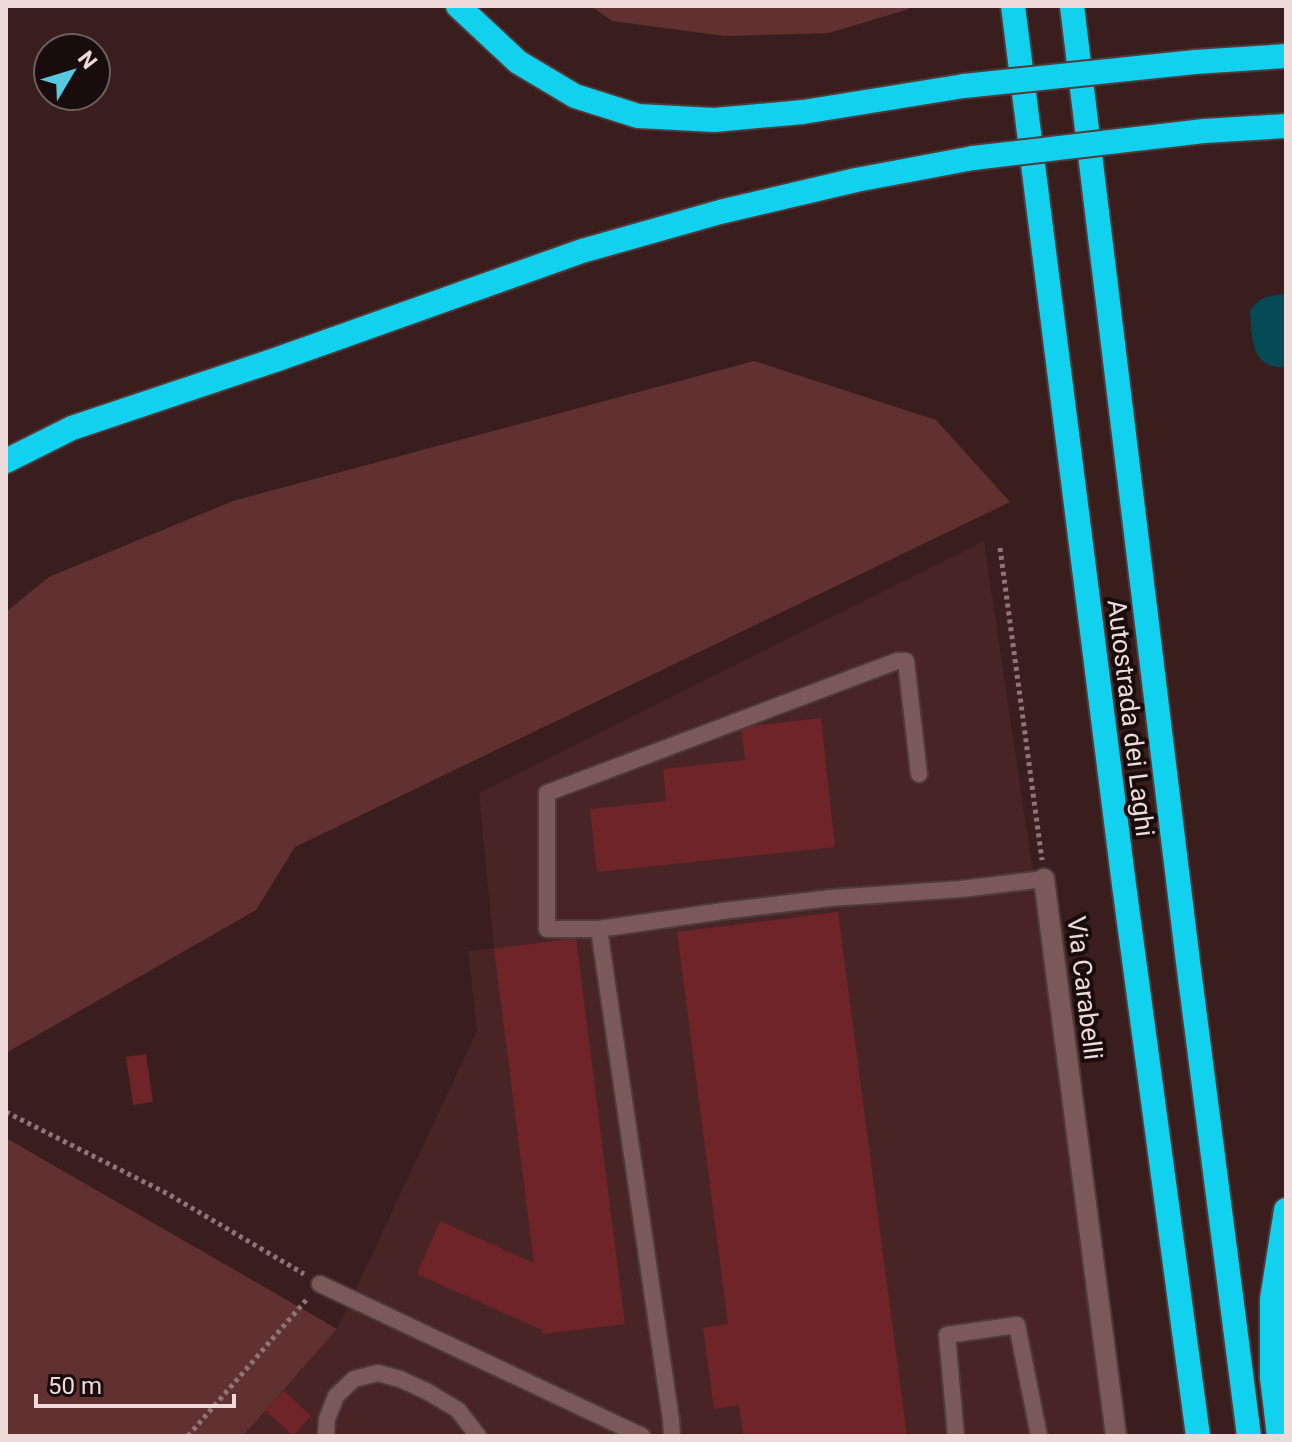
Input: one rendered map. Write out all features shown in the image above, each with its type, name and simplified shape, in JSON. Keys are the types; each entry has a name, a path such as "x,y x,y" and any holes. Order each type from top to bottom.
{"highway":[{"path":"458,6 518,62 575,96 638,116 714,120 803,112 964,86 1195,62 1286,56"},
{"name":"Autostrada dei Laghi","path":"1013,6 1124,885 1198,1436"},
{"name":"Autostrada dei Laghi","path":"1072,6 1249,1436"},
{"path":"6,461 72,428 134,406 278,359 582,251 720,212 856,180 973,158 1204,131 1286,126"},
{"path":"1279,1436 1272,1378 1272,1299 1286,1210"}],"street":[{"name":"Via Carabelli","path":"1044,879 1116,1436"}],"lane":[{"path":"919,774 906,661 897,661 547,793 547,929 599,929 831,898 961,889 1044,879"},
{"path":"599,929 672,1436"},
{"path":"320,1284 642,1436"},
{"path":"956,1436 947,1335 1017,1325 1039,1436"},
{"path":"326,1436 327,1419 336,1396 354,1379 378,1373 400,1379 458,1410 478,1436"}],"path":[{"path":"1000,548 1044,879"},
{"path":"6,1112 168,1194 320,1284 188,1436"}],"shaded area":[{"path":"591,6 909,6 909,9 829,33 725,36 612,21"},
{"path":"754,361 936,420 1010,502 295,847 256,910 6,1053 6,612 49,577 233,501"},
{"path":"984,541 1116,1436 243,1436 337,1329 477,1031 468,951 494,948 479,793"},
{"path":"6,1138 337,1329 243,1436 6,1436"}],"water":[{"path":"1286,294 1286,367 1274,367 1265,363 1255,350 1250,310 1266,298"}],"building":[{"path":"821,718 835,847 597,872 590,809 666,801 663,769 745,760 741,727"},
{"path":"838,912 907,1436 743,1436 739,1405 714,1409 703,1328 728,1324 677,932"},
{"path":"576,938 625,1324 543,1334 542,1330 417,1274 440,1221 534,1263 494,949"},
{"path":"146,1054 153,1102 133,1105 126,1057"},
{"path":"284,1391 311,1416 293,1436 265,1410"}]}
